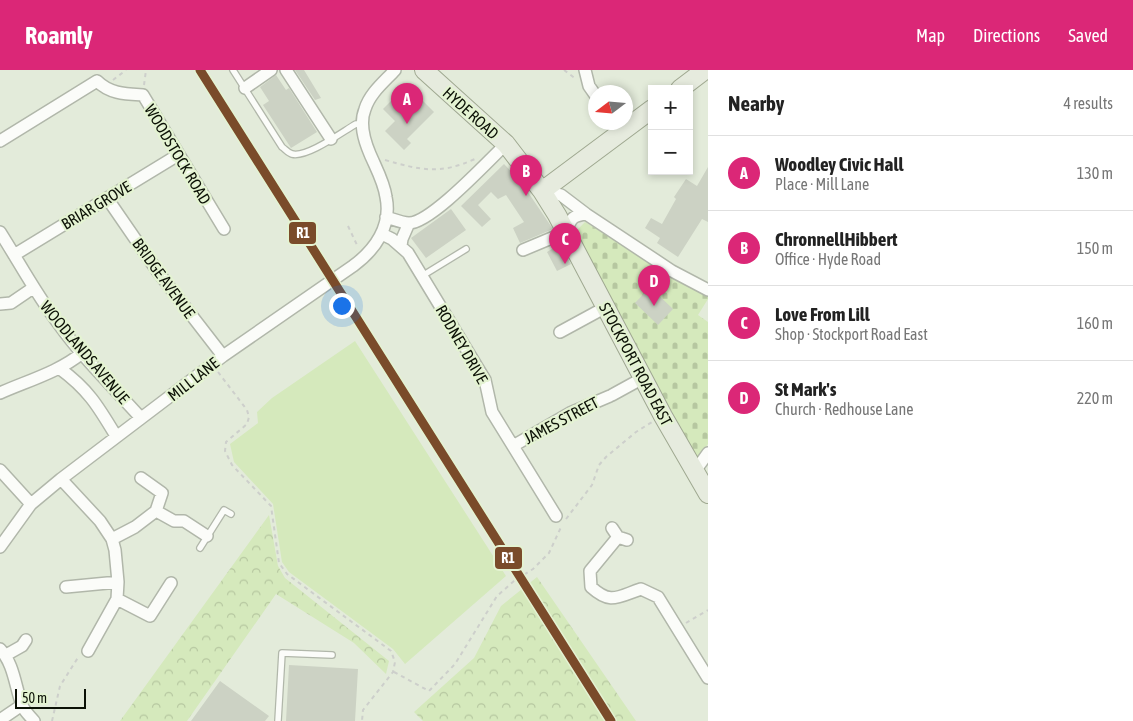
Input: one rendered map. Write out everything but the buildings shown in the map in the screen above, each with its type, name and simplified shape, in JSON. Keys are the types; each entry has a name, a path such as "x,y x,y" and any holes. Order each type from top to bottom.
{"main road":[{"name":"HYDE ROAD","path":"424,70 506,144 542,191 566,232"},
{"path":"685,85 705,70"},
{"path":"633,120 648,112"},
{"path":"542,191 616,130"},
{"name":"STOCKPORT ROAD EAST","path":"566,232 663,416 708,494"}],"street":[{"path":"245,88 271,70"},
{"path":"286,70 331,139"},
{"name":"MILL LANE","path":"0,547 31,504 61,479 212,364 365,258 373,249 382,234 386,217 387,199 383,183 365,141 362,125 364,110 371,95 395,70"},
{"path":"585,70 589,85"},
{"name":"WOODSTOCK ROAD","path":"99,79 118,94 143,95 224,229"},
{"path":"0,141 99,79"},
{"path":"386,217 409,223 422,219 437,209 506,144"},
{"name":"BRIAR GROVE","path":"14,255 178,155"},
{"path":"542,191 561,195 586,214 672,270 708,290"},
{"name":"BRIDGE AVENUE","path":"107,198 158,272 223,356"},
{"path":"523,250 566,232 571,219 578,215 586,214"},
{"path":"401,246 409,223"},
{"name":"WOODLANDS AVENUE","path":"0,232 58,324 141,418"},
{"name":"RODNEY DRIVE","path":"382,234 392,238 408,253 485,380 492,412 556,516"},
{"path":"0,304 11,303 34,288"},
{"path":"560,332 606,308"},
{"path":"0,394 71,362 82,353"},
{"path":"59,368 78,382 97,403 116,436"},
{"name":"JAMES STREET","path":"513,446 570,413 644,378"},
{"path":"695,470 708,453"},
{"path":"0,470 31,504"},
{"path":"112,539 135,527 156,511 162,493 141,478"},
{"path":"61,479 100,521 112,539 117,561 117,599 88,651"},
{"path":"156,511 174,520 184,521 207,536"},
{"path":"619,535 590,571 591,587 602,597 614,599 641,589 658,597 708,678"},
{"path":"66,587 118,582"},
{"path":"117,599 150,616 171,583"},
{"path":"26,640 22,646 3,652 18,686 22,705 34,721"},
{"path":"0,720 22,705"}],"lane":[{"path":"233,70 282,147 290,153 295,154 313,149 356,124 362,125"},
{"path":"422,276 466,249"},
{"path":"200,548 224,510 231,514"},
{"path":"278,721 282,653 332,655"}],"path":[{"path":"99,79 126,70"},
{"path":"143,95 146,70"},
{"path":"372,159 377,158 429,170 446,170 478,158"},
{"path":"348,226 365,258"},
{"path":"212,364 248,410 247,424 226,442 225,451 232,465 270,506 279,562 287,574 391,651 395,662 393,672 363,710 362,721"},
{"path":"393,672 429,691 456,664 497,596 514,581 533,569 549,553 562,525 592,485 599,465 636,432 663,416"},
{"path":"677,628 708,610"},
{"path":"52,721 60,686 78,656 88,651"}],"green space":[{"path":"585,222 708,296 698,315 708,322 708,444 698,458 575,232"},
{"path":"355,341 506,576 405,664 393,649 289,572 282,562 273,504 234,462 230,444 258,423 257,412 272,398"},
{"path":"269,515 278,566 285,578 389,661 386,674 354,643 276,594 187,721 120,721"},
{"path":"537,577 636,721 423,721 414,712 474,658 501,606"}],"transit line":[{"name":"R1","path":"200,70 611,721"}],"place":[{"name":"Woodley Civic Hall","path":"407,124"},
{"name":"ChronnellHibbert","path":"526,196"},
{"name":"Love From Lill","path":"565,264"},
{"name":"St Mark's","path":"654,306"}]}
